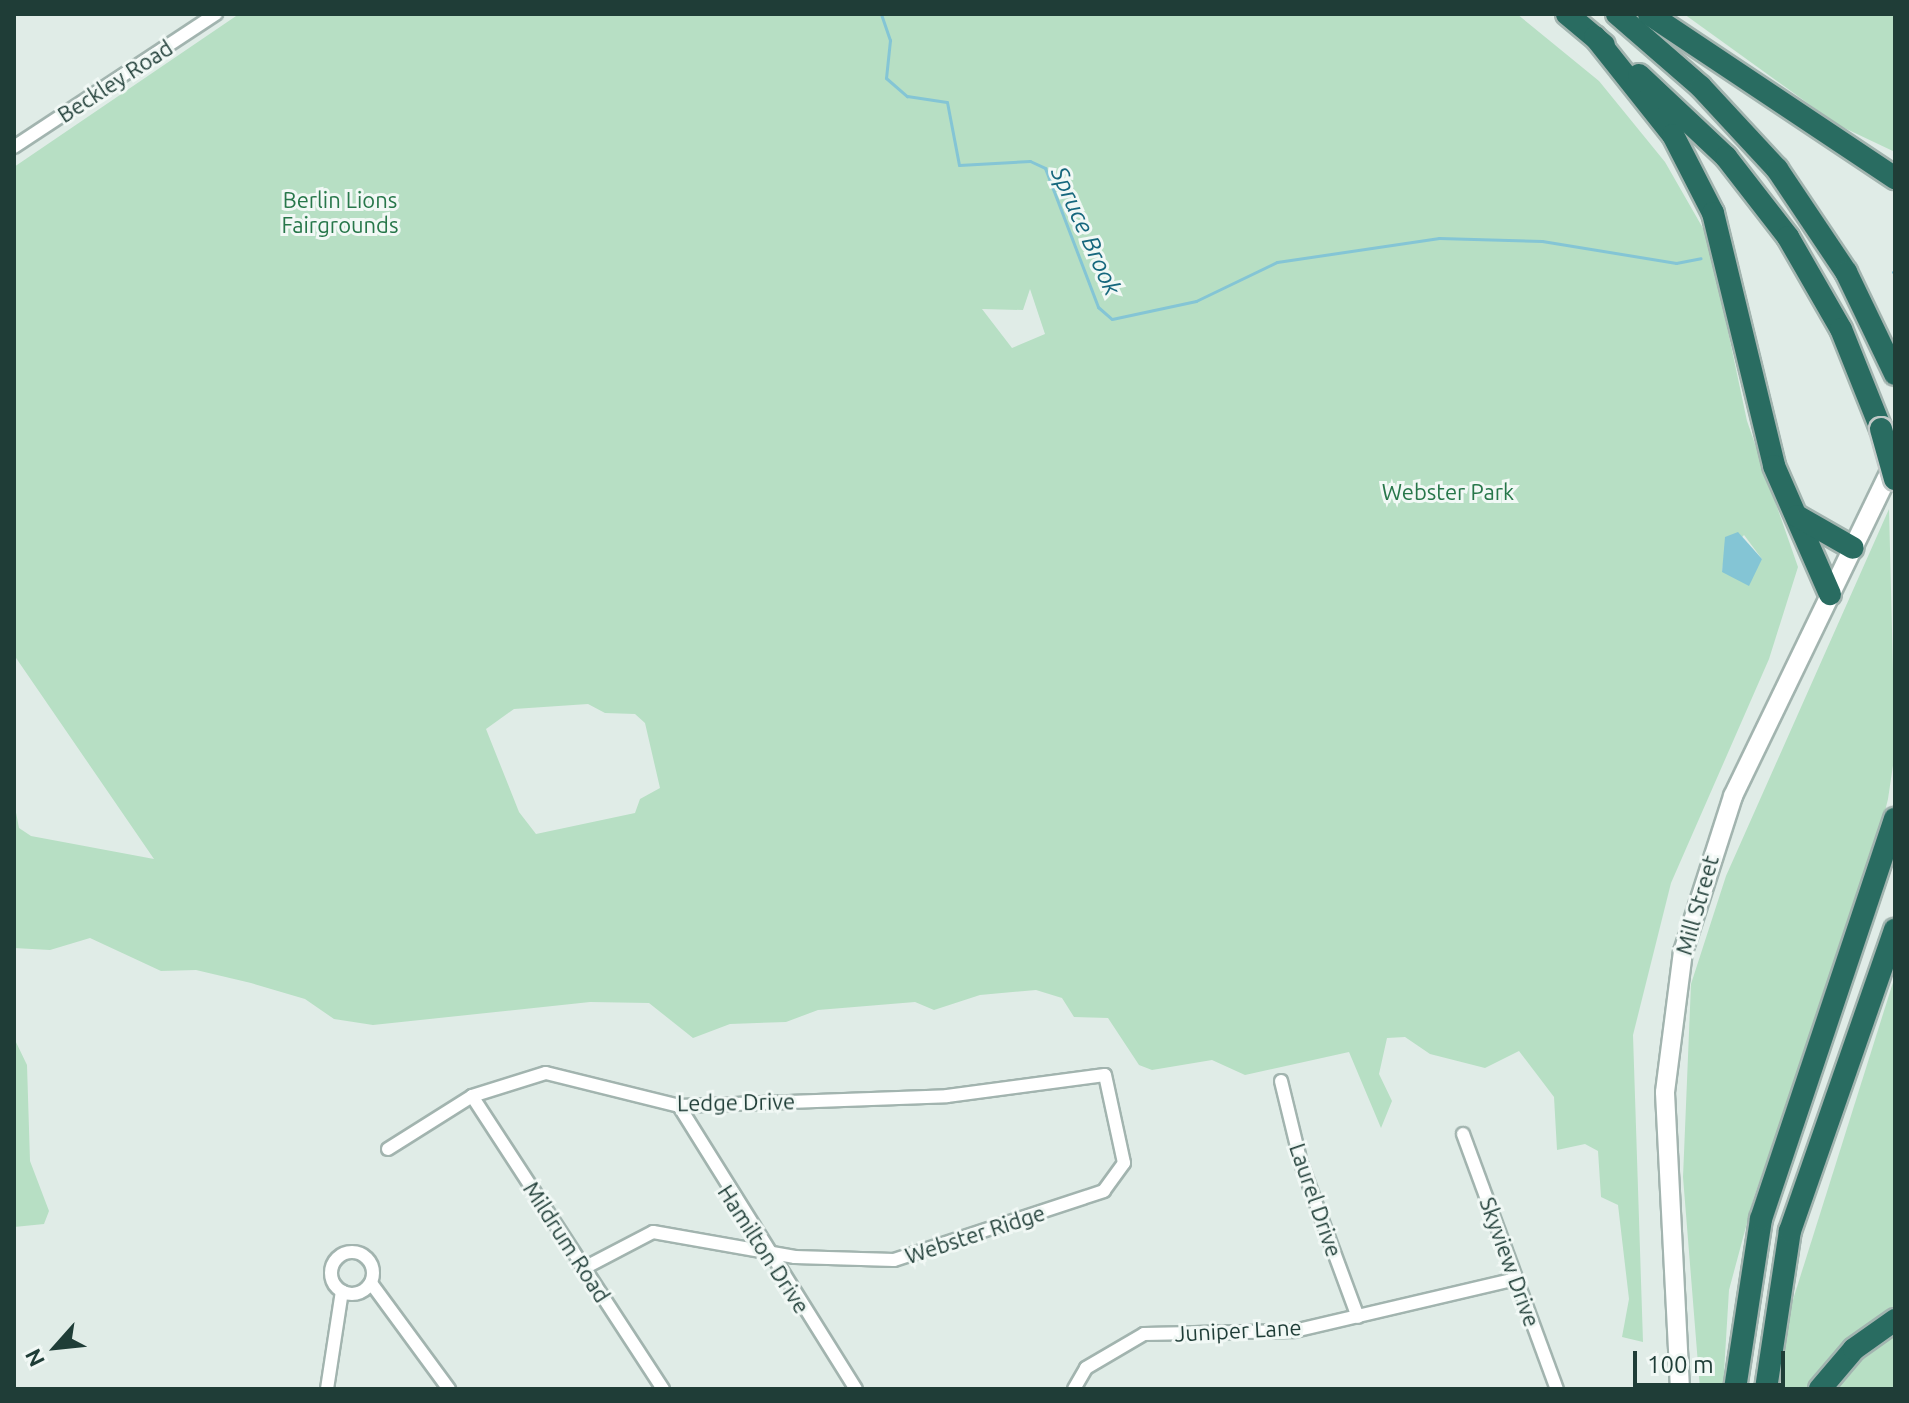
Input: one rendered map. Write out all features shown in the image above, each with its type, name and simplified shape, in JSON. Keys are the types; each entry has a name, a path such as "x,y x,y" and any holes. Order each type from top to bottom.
{"highway":[{"path":"1567,14 1692,122 1771,213 1834,316 1881,429 1895,479"},
{"path":"1617,14 1717,102 1789,185 1857,291 1895,374"},
{"path":"1649,14 1895,178"},
{"path":"1595,37 1673,135 1713,213 1770,451 1791,510 1830,594"},
{"path":"1791,510 1853,548"},
{"path":"1735,1389 1757,1232 1895,819"},
{"path":"1766,1389 1790,1231 1895,930"},
{"path":"1820,1389 1850,1353 1895,1320"}],"main road":[{"name":"Mill Street","path":"1680,1389 1665,1092 1678,973 1720,828 1895,461"}],"street":[{"name":"Beckley Road","path":"14,147 216,14"},
{"name":"Ledge Drive","path":"388,1149 472,1096 546,1073 679,1106 947,1096 1105,1075"},
{"name":"Webster Ridge","path":"584,1268 653,1232 765,1253 894,1260 1104,1191 1124,1163 1105,1075"},
{"name":"Laurel Drive","path":"1281,1081 1301,1163 1358,1317"},
{"name":"Mildrum Road","path":"472,1096 663,1389"},
{"name":"Hamilton Drive","path":"679,1106 765,1253 856,1389"},
{"name":"Skyview Drive","path":"1463,1134 1557,1389"},
{"path":"327,1389 342,1291 331,1270 346,1252 368,1258 371,1283 449,1389"},
{"name":"Juniper Lane","path":"1074,1389 1086,1368 1144,1334 1294,1331 1516,1279"},
{"path":"342,1291 359,1293 371,1283"}],"green space":[{"path":"239,14 1517,14 1599,81 1665,162 1708,237 1747,421 1798,567 1769,659 1671,883 1633,1035 1643,1342 1622,1337 1629,1299 1618,1205 1601,1197 1598,1151 1585,1144 1557,1150 1554,1097 1519,1051 1485,1068 1430,1054 1405,1037 1387,1038 1379,1074 1392,1101 1381,1128 1349,1052 1245,1075 1212,1060 1152,1070 1139,1065 1108,1018 1074,1017 1062,998 1036,990 980,995 934,1010 915,1002 818,1010 786,1022 730,1024 693,1038 649,1003 590,1002 373,1025 334,1019 305,999 251,983 196,970 161,971 90,938 50,950 14,948 14,802 19,828 31,836 154,859 14,655 14,167","holes":["1030,289 1045,334 1012,348 982,309 1023,310","1744,535 1762,559 1722,572 1724,557","588,704 605,713 635,714 645,723 660,788 640,799 635,813 536,834 519,812 486,729 514,709"]},
{"path":"1684,14 1895,14 1895,152 1838,125"},
{"path":"1889,509 1895,752 1888,799 1869,875 1754,1197 1729,1290 1723,1389 1700,1389 1683,1177 1691,984 1726,876"},
{"path":"1895,976 1895,1310 1812,1389 1781,1389 1785,1325"},
{"path":"14,1038 27,1065 30,1161 49,1211 44,1224 14,1227"},
{"path":"1895,1330 1895,1389 1833,1389 1877,1340"}],"water":[{"path":"1738,532 1762,559 1749,586 1722,572 1725,537"}],"waterway":[{"name":"Spruce Brook","path":"881,14 890,40 886,78 907,96 947,102 959,165 1030,161 1045,168 1098,307 1112,319 1196,301 1277,262 1439,238 1542,241 1676,263 1701,258"}],"park label":[{"name":"Berlin Lions Fairgrounds","path":"340,212"},
{"name":"Webster Park","path":"1448,492"}]}
